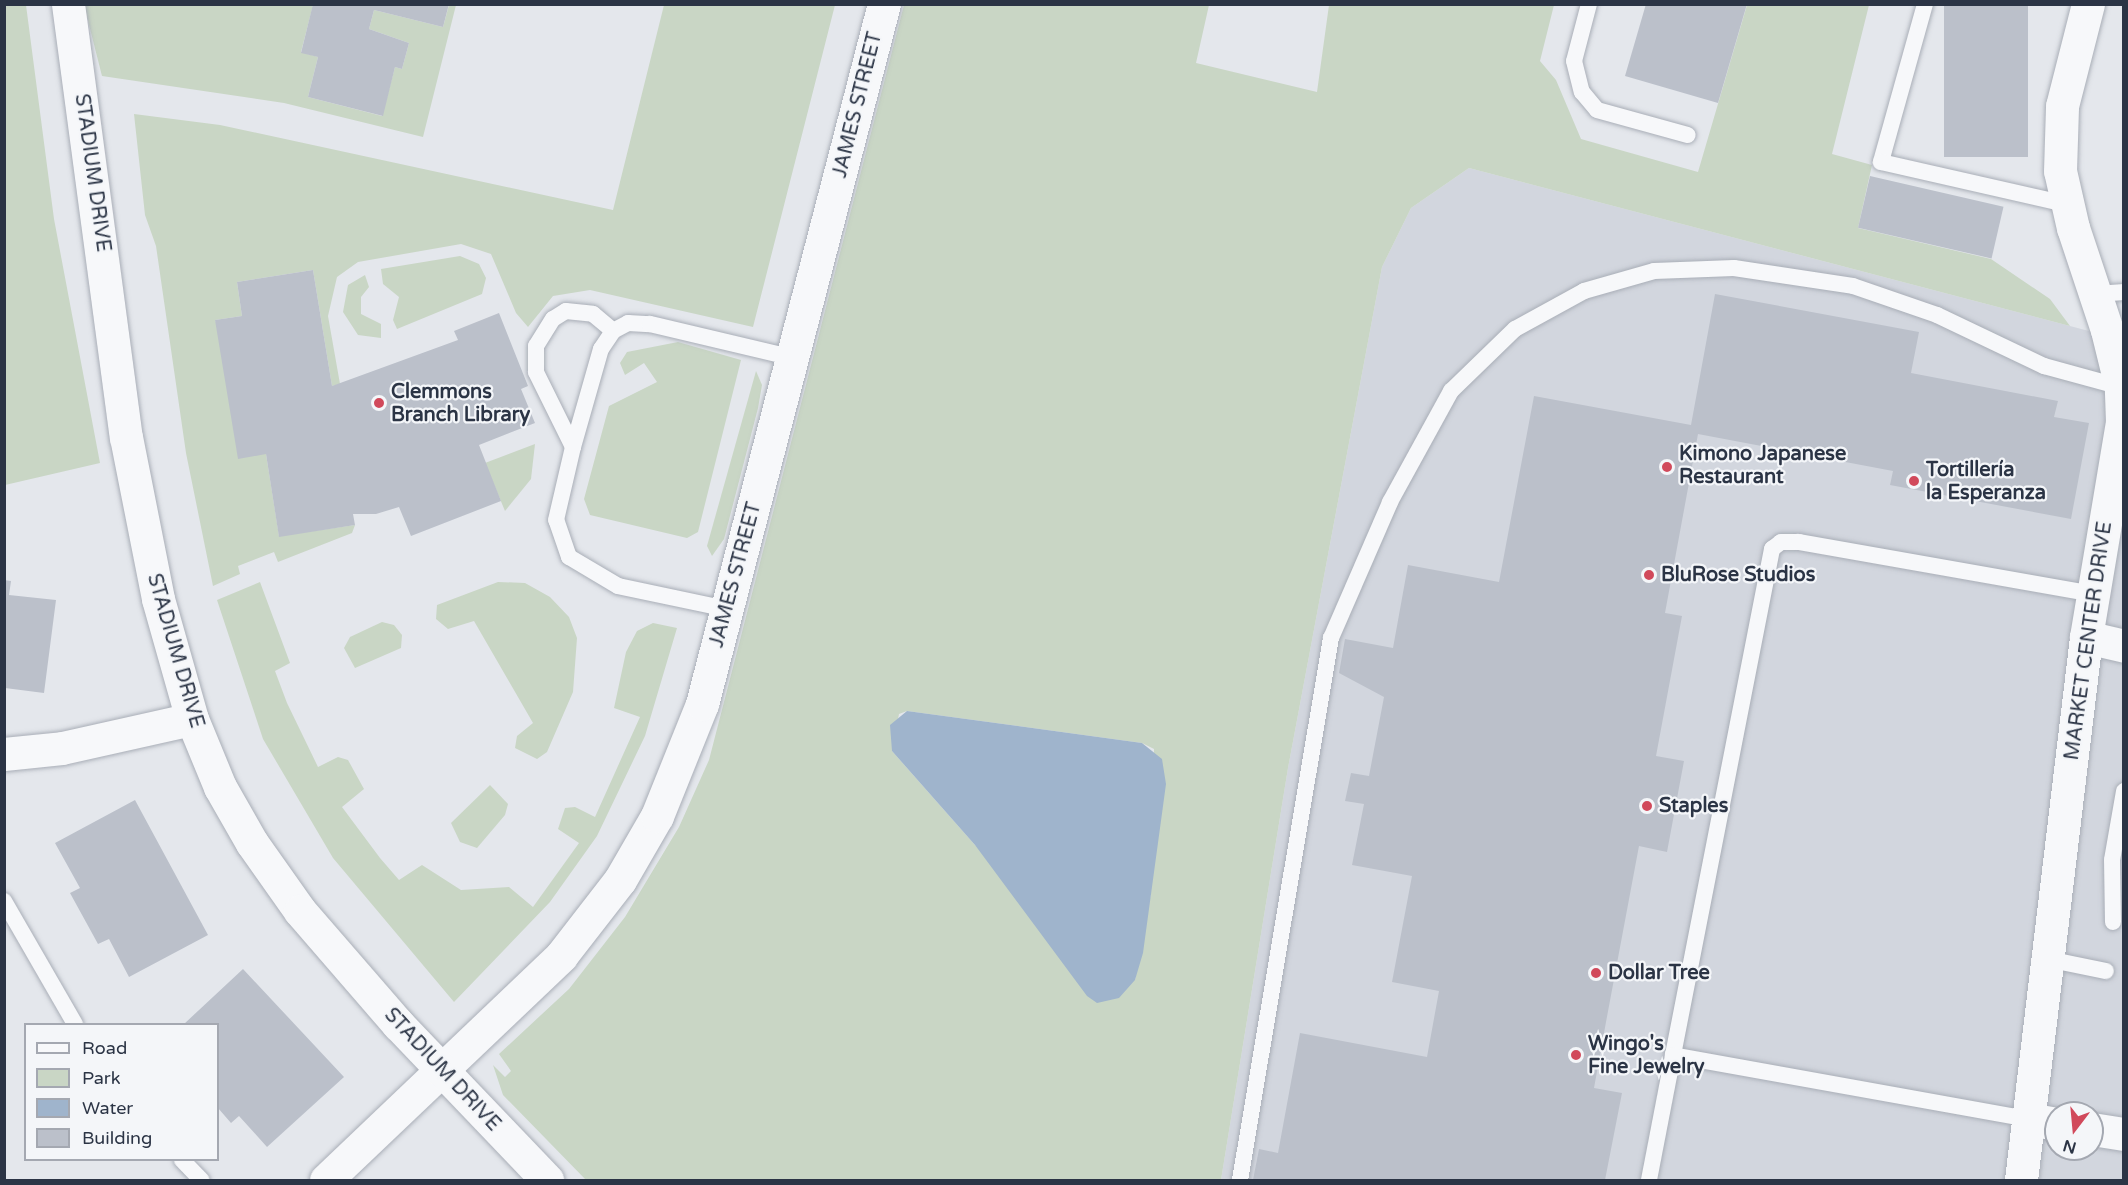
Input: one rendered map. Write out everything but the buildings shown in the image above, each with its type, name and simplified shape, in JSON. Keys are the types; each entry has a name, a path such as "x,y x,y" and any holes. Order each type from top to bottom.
{"street":[{"name":"STADIUM DRIVE","path":"68,4 126,437 158,599 192,719 220,787 259,853 300,911 443,1072 547,1180"},
{"name":"JAMES STREET","path":"326,1180 443,1072 561,956 620,880 683,758 727,609 794,358 884,4"},
{"name":"MARKET CENTER DRIVE","path":"2021,1180 2042,1121 2047,959 2086,638 2122,422 2121,387 2110,293 2066,204 2058,145 2061,116 2088,4"},
{"path":"2086,638 2124,646"},
{"path":"4,754 62,748 192,719"},
{"path":"2104,1131 2124,1134"}],"lane":[{"path":"1589,4 1574,61 1582,92 1597,110 1688,135"},
{"path":"1925,4 1881,162 2066,204"},
{"path":"1240,1180 1331,638 1390,502 1451,391 1515,329 1584,291 1654,271 1734,268 1853,286 1937,315 2044,366 2121,387"},
{"path":"573,447 536,372 536,346 552,319 566,311 594,314 613,331"},
{"path":"727,609 618,586 569,557 559,540 556,520 573,447 601,349 613,331 628,323 650,324 794,358"},
{"path":"1648,1180 1772,549 1781,542 1799,542 2093,594"},
{"path":"2113,922 2112,860 2124,791"},
{"path":"4,902 74,1023"},
{"path":"2047,959 2106,971"},
{"path":"1673,1055 2042,1121"},
{"path":"184,1161 201,1180"}],"shaded area":[{"path":"1469,168 2123,340 2123,1180 1221,1180 1288,768 1382,267 1411,208"}],"green space":[{"path":"4,5 26,5 54,219 100,463 5,485"},
{"path":"84,5 313,5 301,52 318,57 308,97 382,116 395,67 402,69 409,43 369,29 374,10 443,27 449,5 456,5 423,137 284,103 102,76"},
{"path":"664,5 835,5 753,327 590,290 553,296 528,327 516,313 491,254 461,244 358,262 337,277 328,316 340,384 332,386 313,270 237,282 242,316 215,320 266,454 279,536 355,525 352,533 278,562 274,552 238,566 240,574 213,586 186,453 156,246 145,215 134,114 220,125 613,210"},
{"path":"904,5 1209,5 1196,63 1317,92 1329,5 1554,5 1540,61 1556,80 1581,139 1698,172 1747,5 1869,5 1832,154 1872,165 1858,228 1991,259 2050,299 2070,326 1469,168 1411,208 1382,267 1288,768 1221,1180 586,1180 503,1095 493,1065 505,1077 511,1071 499,1054 569,989 625,917 679,827 709,760","holes":["907,711 1142,743 1154,749 1151,893 1135,980 975,845 892,751 899,714"]},
{"path":"460,256 479,264 486,278 482,294 397,329 393,320 399,297 383,284 381,269"},
{"path":"365,275 369,287 361,297 361,314 381,324 381,338 358,335 343,312 348,285"},
{"path":"678,342 741,360 698,532 687,538 590,515 584,499 609,406 657,382 644,363 625,375 620,363 627,352"},
{"path":"756,371 762,385 758,408 724,539 712,556 707,546"},
{"path":"535,444 531,479 505,511 485,463"},
{"path":"260,582 290,663 275,671 287,703 318,767 338,757 348,760 364,789 342,807 380,858 399,880 422,865 461,890 509,887 533,907 579,843 558,829 565,808 575,807 595,817 640,717 614,708 626,652 637,631 653,623 677,628 645,736 597,836 550,902 454,1002 333,858 263,739 217,600"},
{"path":"498,582 525,583 550,597 569,617 577,638 573,692 547,752 537,759 515,748 517,736 533,723 474,621 448,629 436,619 437,605"},
{"path":"382,622 394,625 402,635 401,648 355,668 344,648 350,637"},
{"path":"490,785 508,804 505,815 477,848 460,842 451,823"}],"water":[{"path":"907,711 1142,743 1162,759 1166,784 1143,953 1135,980 1119,998 1097,1003 1087,996 975,845 892,751 890,725"}],"place":[{"name":"Clemmons Branch Library","path":"379,403"},
{"name":"Kimono Japanese Restaurant","path":"1667,467"},
{"name":"Tortillería la Esperanza","path":"1914,481"},
{"name":"BluRose Studios","path":"1649,575"},
{"name":"Staples","path":"1647,806"},
{"name":"Dollar Tree","path":"1596,973"},
{"name":"Wingo's Fine Jewelry","path":"1576,1055"}]}
